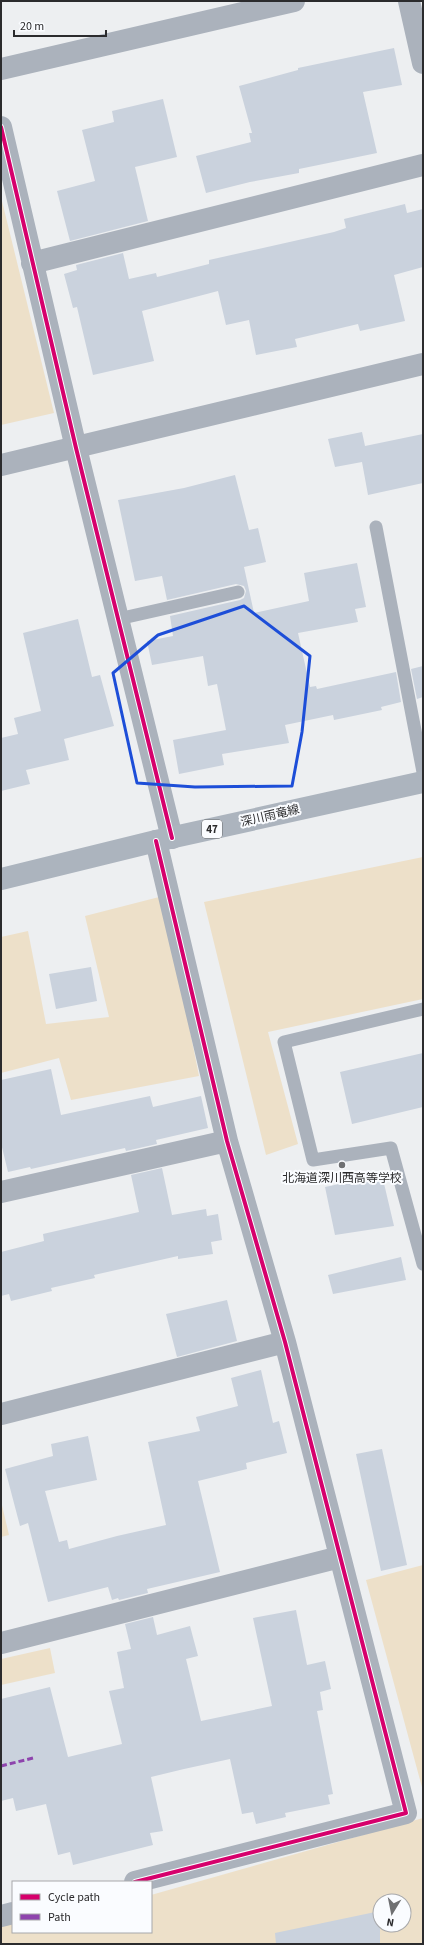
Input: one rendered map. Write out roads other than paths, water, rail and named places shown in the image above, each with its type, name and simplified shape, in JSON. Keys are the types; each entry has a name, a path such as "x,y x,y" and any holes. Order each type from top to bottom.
{"main road":[{"name":"深川雨竜線","path":"1,879 164,840 423,782"}],"street":[{"path":"1,69 294,1"},
{"path":"409,1 423,63"},
{"path":"1,127 32,263 118,619 227,1141 284,1342 406,1813 139,1881"},
{"path":"32,263 423,165"},
{"path":"1,465 423,364"},
{"path":"1,1192 227,1141"},
{"path":"1,1414 284,1342"},
{"path":"1,1643 340,1557"},
{"path":"1,1916 12,1913"}],"lane":[{"path":"376,527 423,772"},
{"path":"118,619 238,592"},
{"path":"423,1009 284,1042 313,1160 391,1148 423,1264"}],"place":[{"name":"北海道深川西高等学校","path":"342,1165"}]}
